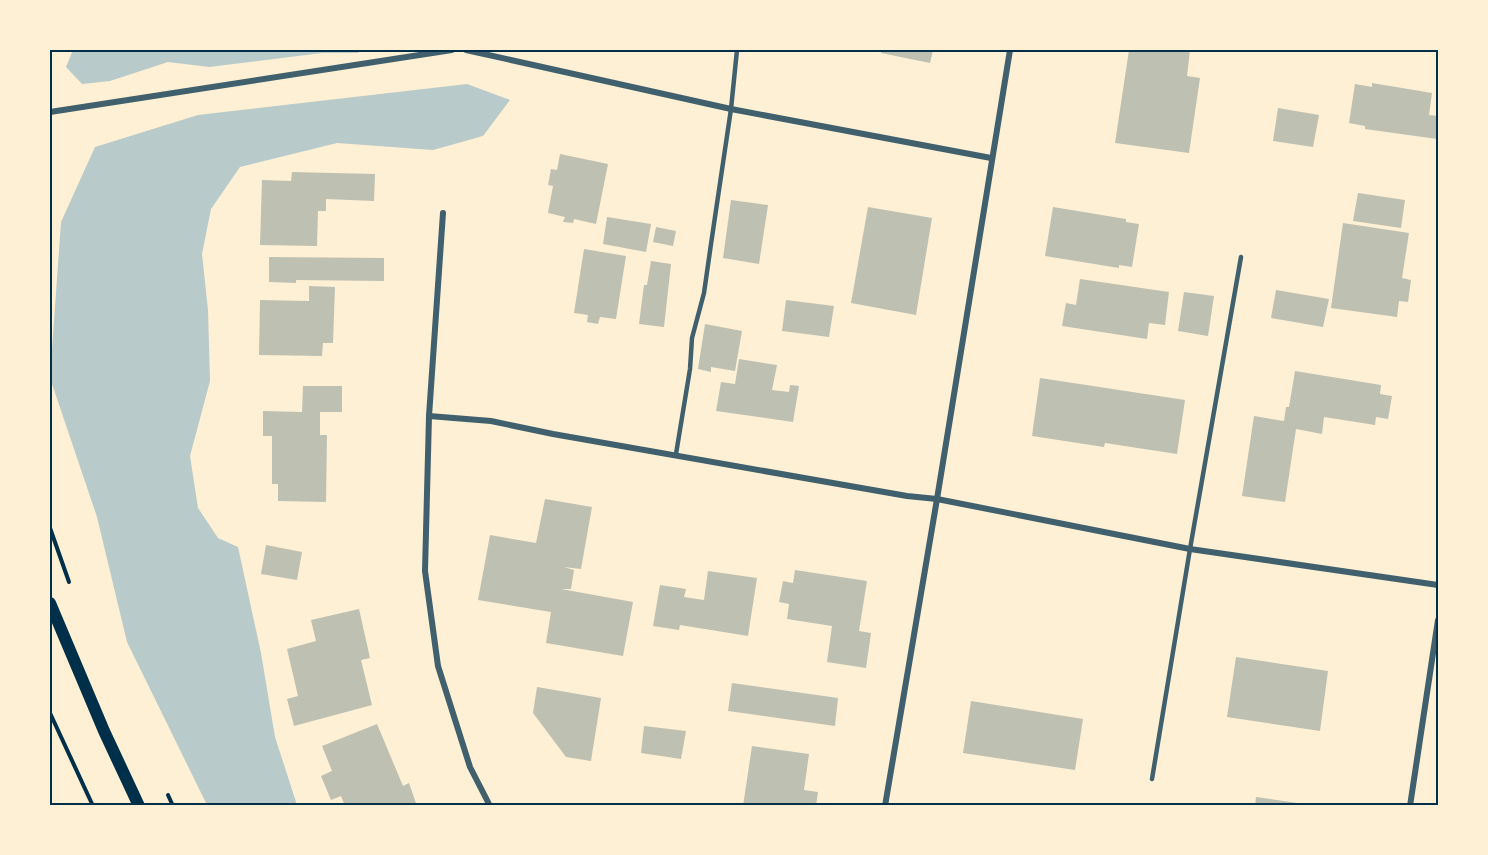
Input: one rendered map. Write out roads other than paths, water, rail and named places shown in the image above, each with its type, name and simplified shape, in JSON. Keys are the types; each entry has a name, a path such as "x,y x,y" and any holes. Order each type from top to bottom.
{"main road":[{"path":"50,603 104,731 139,806"}],"street":[{"path":"50,112 452,50"},
{"path":"466,50 731,109 992,158"},
{"path":"885,806 1010,50"},
{"path":"443,213 429,416 425,571 438,666 470,767 490,806"},
{"path":"429,416 491,421 907,496 937,499 1190,549 1438,585"},
{"path":"1410,806 1438,620"}],"lane":[{"path":"676,454 690,369 692,338 704,293 731,109 737,50"},
{"path":"1152,779 1241,257"}]}
